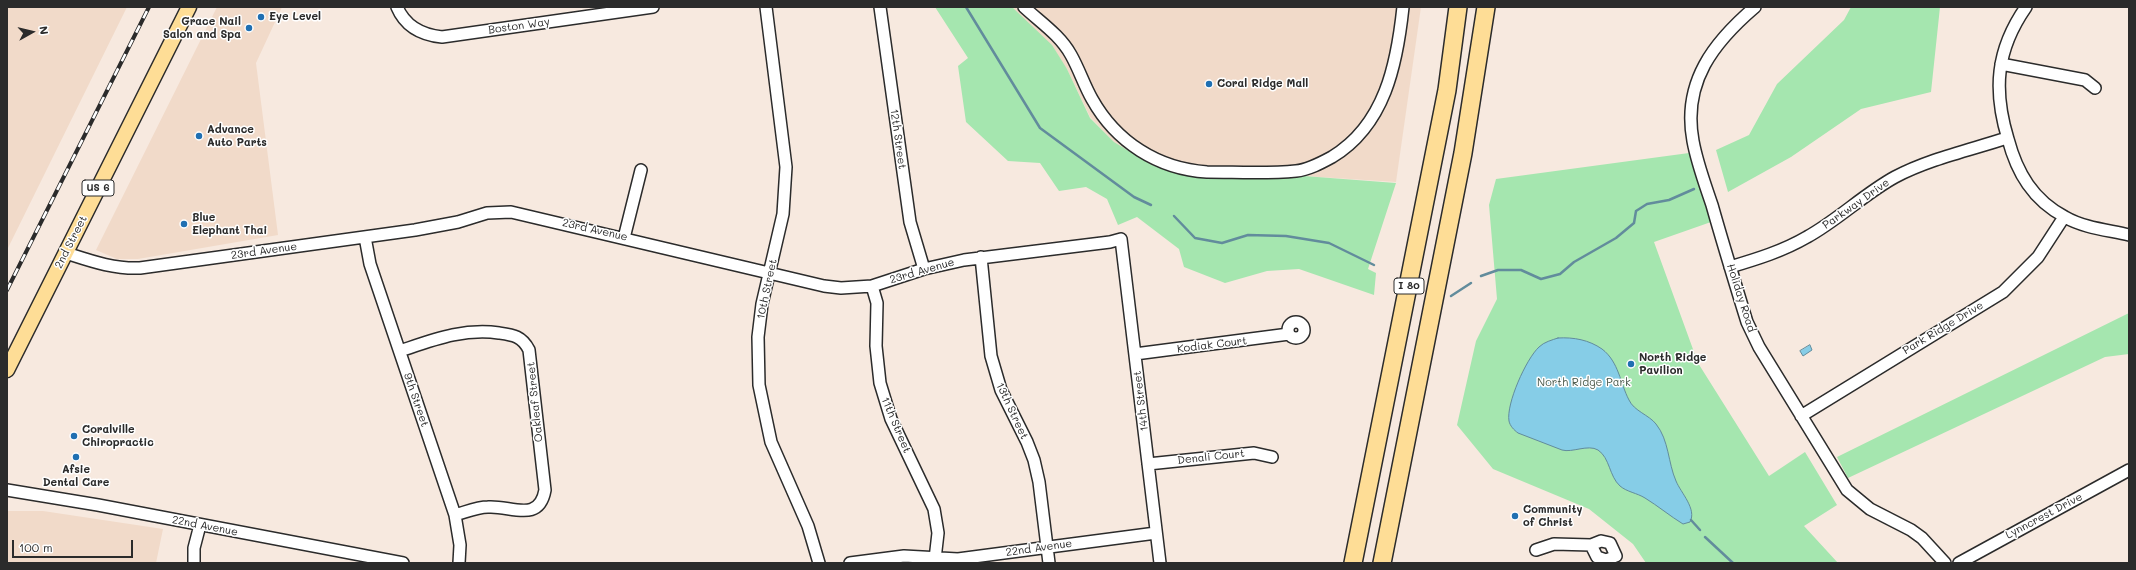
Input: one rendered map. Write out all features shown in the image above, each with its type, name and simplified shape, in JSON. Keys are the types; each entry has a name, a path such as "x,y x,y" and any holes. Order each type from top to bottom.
{"highway":[{"name":"I 80","path":"1353,563 1444,105 1458,7"},
{"name":"I 80","path":"1382,563 1463,153 1486,7"}],"main road":[{"name":"2nd Street","path":"7,370 189,7"}],"street":[{"name":"Boston Way","path":"397,7 404,20 414,28 422,33 442,37 653,7"},
{"name":"10th Street","path":"766,7 786,167 783,214 762,304 758,337 757,369 761,403 771,442 806,520 819,563"},
{"name":"12th Street","path":"880,7 910,222 924,270"},
{"path":"1024,7 1051,30 1071,54 1100,114 1119,136 1141,153 1194,172 1296,171 1327,160 1350,145 1373,117 1388,88 1395,64 1404,7"},
{"name":"Holiday Road","path":"1755,7 1728,30 1710,54 1700,76 1692,105 1692,134 1697,159 1751,332 1847,490 1870,509 1911,530 1922,538 1945,563"},
{"path":"2026,7 2010,34 2001,64 1998,99 2007,138 2022,178 2032,192 2064,217 2087,226 2129,234"},
{"path":"2001,64 2085,80 2095,88"},
{"name":"Parkway Drive","path":"1730,267 1775,253 1803,240 1896,176 2007,138"},
{"path":"624,238 641,170"},
{"name":"23rd Avenue","path":"66,252 104,265 128,268 365,237 437,226 498,212 520,213 824,286 841,288 872,286 948,263 981,257 1110,242 1121,239"},
{"name":"Park Ridge Drive","path":"1801,416 2002,292 2038,257 2064,217"},
{"name":"9th Street","path":"365,237 370,264 455,515 460,545 459,563"},
{"name":"14th Street","path":"1121,239 1160,563"},
{"name":"13th Street","path":"981,257 991,356 1001,390 1022,431 1034,460 1039,482 1048,563"},
{"name":"11th Street","path":"872,286 876,304 876,346 880,383 892,419 934,508 938,533 936,559"},
{"name":"Oakleaf Street","path":"400,352 452,334 477,331 514,335 525,343 529,350 545,490 544,496 536,507 530,510 522,511 490,506 480,507 455,515"},
{"name":"Kodiak Court","path":"1135,354 1289,334"},
{"name":"Denali Court","path":"1148,464 1254,453 1272,457"},
{"name":"Lynncrest Drive","path":"1959,563 2129,470"},
{"name":"22nd Avenue","path":"7,490 98,505 403,563"},
{"path":"194,563 194,548 200,525"},
{"name":"22nd Avenue","path":"850,563 890,557 958,559 1156,533"},
{"path":"1536,550 1554,544 1591,545 1601,541 1607,541 1612,545 1619,560 1599,559 1591,545"}],"shaded area":[{"path":"7,7 127,7 7,250"},
{"path":"217,7 282,7 256,63 278,235 138,259 117,259 96,250"},
{"path":"1012,7 1421,7 1396,182 1304,176 1196,177 1152,165 1114,142 1090,117 1067,69"},
{"path":"7,511 43,511 163,529 156,563 7,563"}],"green space":[{"path":"935,7 1012,7 1052,45 1067,69 1090,118 1114,142 1152,165 1196,177 1304,176 1396,183 1368,269 1376,273 1374,295 1299,269 1267,271 1225,283 1184,267 1179,249 1137,217 1118,225 1107,199 1086,187 1059,191 1040,163 1008,161 966,122 958,66 968,58"},
{"path":"1851,7 1940,7 1931,92 1861,109 1791,157 1728,192 1716,150 1749,135 1777,84 1844,20"},
{"name":"North Ridge Park","path":"1689,153 1711,222 1654,242 1698,363 1769,476 1805,452 1837,505 1804,526 1838,563 1646,563 1633,544 1589,509 1493,469 1457,425 1476,341 1497,299 1489,205 1496,179"},
{"path":"2129,313 2129,354 2105,357 1848,478 1837,457"}],"water":[{"path":"1558,338 1570,338 1587,341 1608,354 1616,366 1631,404 1653,421 1660,430 1666,444 1673,474 1678,486 1690,506 1692,517 1690,522 1683,524 1645,498 1620,486 1616,482 1602,453 1598,450 1594,448 1585,448 1566,451 1562,450 1518,433 1511,426 1509,421 1509,413 1511,404 1518,382 1528,361 1541,345"},
{"path":"1810,345 1812,350 1803,356 1800,351"}],"waterway":[{"path":"966,7 1040,128 1134,197 1151,205"},
{"path":"1481,276 1498,270 1521,270 1541,279 1560,274 1574,262 1616,238 1634,223 1636,211 1647,204 1669,200 1694,189"},
{"path":"1174,216 1195,238 1222,243 1248,235 1286,236 1329,243 1374,265"},
{"path":"1451,296 1471,283"},
{"path":"1691,520 1700,530"},
{"path":"1705,537 1733,563"}],"railway":[{"path":"7,290 149,7"}],"place":[{"name":"Eye Level","path":"261,17"},
{"name":"Grace Nail Salon and Spa","path":"249,28"},
{"name":"Coral Ridge Mall","path":"1209,84"},
{"name":"Advance Auto Parts","path":"199,136"},
{"name":"Blue Elephant Thai","path":"184,224"},
{"name":"North Ridge Pavilion","path":"1631,364"},
{"name":"Coralville Chiropractic","path":"74,436"},
{"name":"Afsie Dental Care","path":"76,457"},
{"name":"Community of Christ","path":"1515,516"}]}
